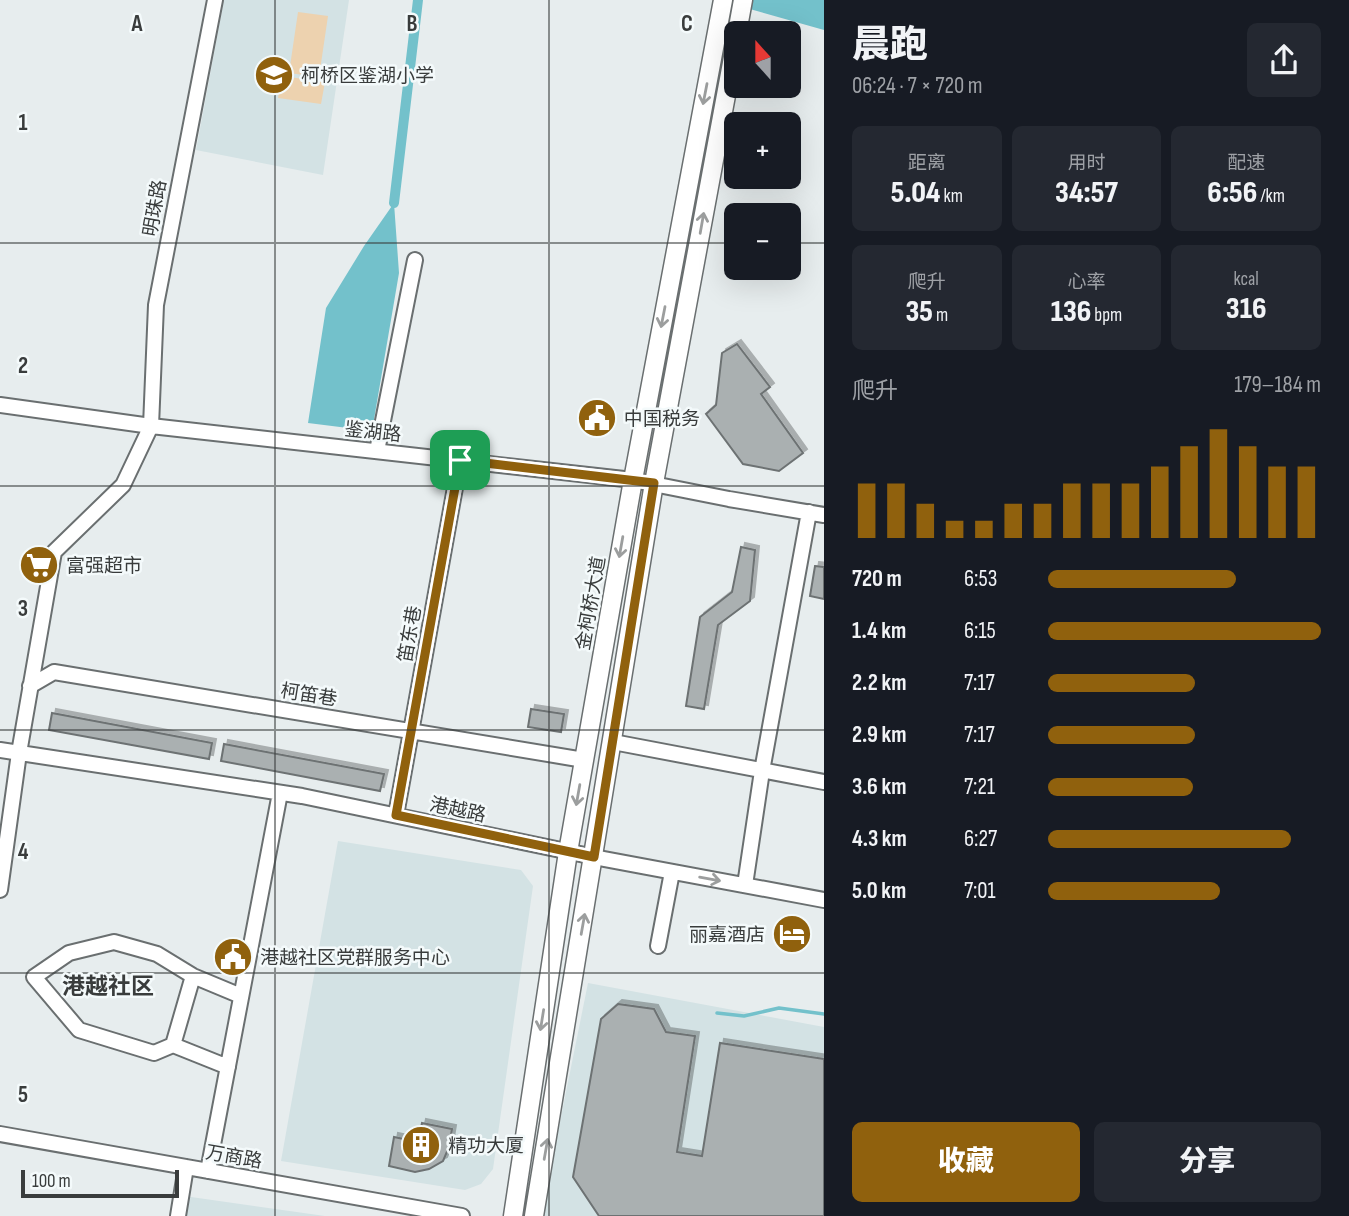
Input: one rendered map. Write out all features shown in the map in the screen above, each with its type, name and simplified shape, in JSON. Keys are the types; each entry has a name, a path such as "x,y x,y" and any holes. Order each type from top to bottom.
{"main road":[{"name":"金柯桥大道","path":"513,1216 568,852 633,480 723,0"},
{"path":"739,21 743,0"},
{"path":"534,1216 654,483 725,98"}],"street":[{"name":"明珠路","path":"151,426 156,305 215,0"},
{"path":"377,451 415,260"},
{"name":"鉴湖路","path":"0,405 151,426 633,480 824,515"},
{"path":"0,890 19,753 54,552 123,485 151,426"},
{"name":"笛东巷","path":"396,815 460,460"},
{"path":"745,886 762,771 809,512"},
{"name":"柯笛巷","path":"30,686 54,672 584,760"},
{"path":"613,741 824,782"},
{"name":"港越路","path":"0,750 280,793 568,852 824,900"},
{"path":"208,1171 280,793"},
{"path":"658,946 672,872"},
{"path":"228,1067 173,1045 154,1053 79,1030 34,977 69,953 114,942 157,954 193,976 242,996"},
{"path":"173,1045 193,976"},
{"name":"万商路","path":"0,1134 462,1216"},
{"path":"178,1216 186,1167"}],"shaded area":[{"name":"柯桥区鉴湖小学","path":"224,0 349,0 323,175 196,150"},
{"path":"298,12 328,16 319,77 289,73"},
{"path":"282,76 325,82 321,104 278,98"},
{"path":"338,841 521,870 533,886 493,1169 481,1184 465,1190 281,1161"},
{"path":"588,983 824,1027 824,1216 541,1216"},
{"path":"184,1196 325,1216 180,1216"}],"water":[{"path":"718,0 824,0 824,30 802,24 802,21 792,21"},
{"path":"394,203 399,273 372,431 308,423 326,308"}],"building":[{"path":"737,344 770,387 761,394 803,453 779,471 743,464 706,414 716,405 722,353"},
{"path":"741,547 755,550 750,601 718,625 704,709 686,706 700,617 732,592"},
{"path":"815,566 824,567 824,599 810,596"},
{"path":"531,709 564,714 561,732 528,727"},
{"path":"52,713 212,743 209,759 49,730"},
{"path":"224,744 384,774 380,791 221,761"},
{"path":"618,1004 654,1009 666,1032 695,1036 677,1152 702,1156 720,1043 824,1059 824,1216 599,1216 573,1177 601,1019"},
{"name":"精功大厦","path":"422,1123 452,1129 443,1161 429,1169 415,1172 389,1166 394,1137 418,1142"}],"waterway":[{"path":"394,203 418,0"},
{"path":"717,1013 744,1016 779,1008 824,1014"}],"place":[{"name":"柯桥区鉴湖小学","path":"274,75"},
{"name":"中国税务","path":"597,418"},
{"name":"富强超市","path":"39,565"},
{"name":"丽嘉酒店","path":"792,934"},
{"name":"港越社区党群服务中心","path":"233,957"},
{"name":"精功大厦","path":"421,1145"}],"district":[{"name":"港越社区","path":"108,986"}],"route":[{"path":"460,460 654,483 594,857 396,815 460,460"}]}
